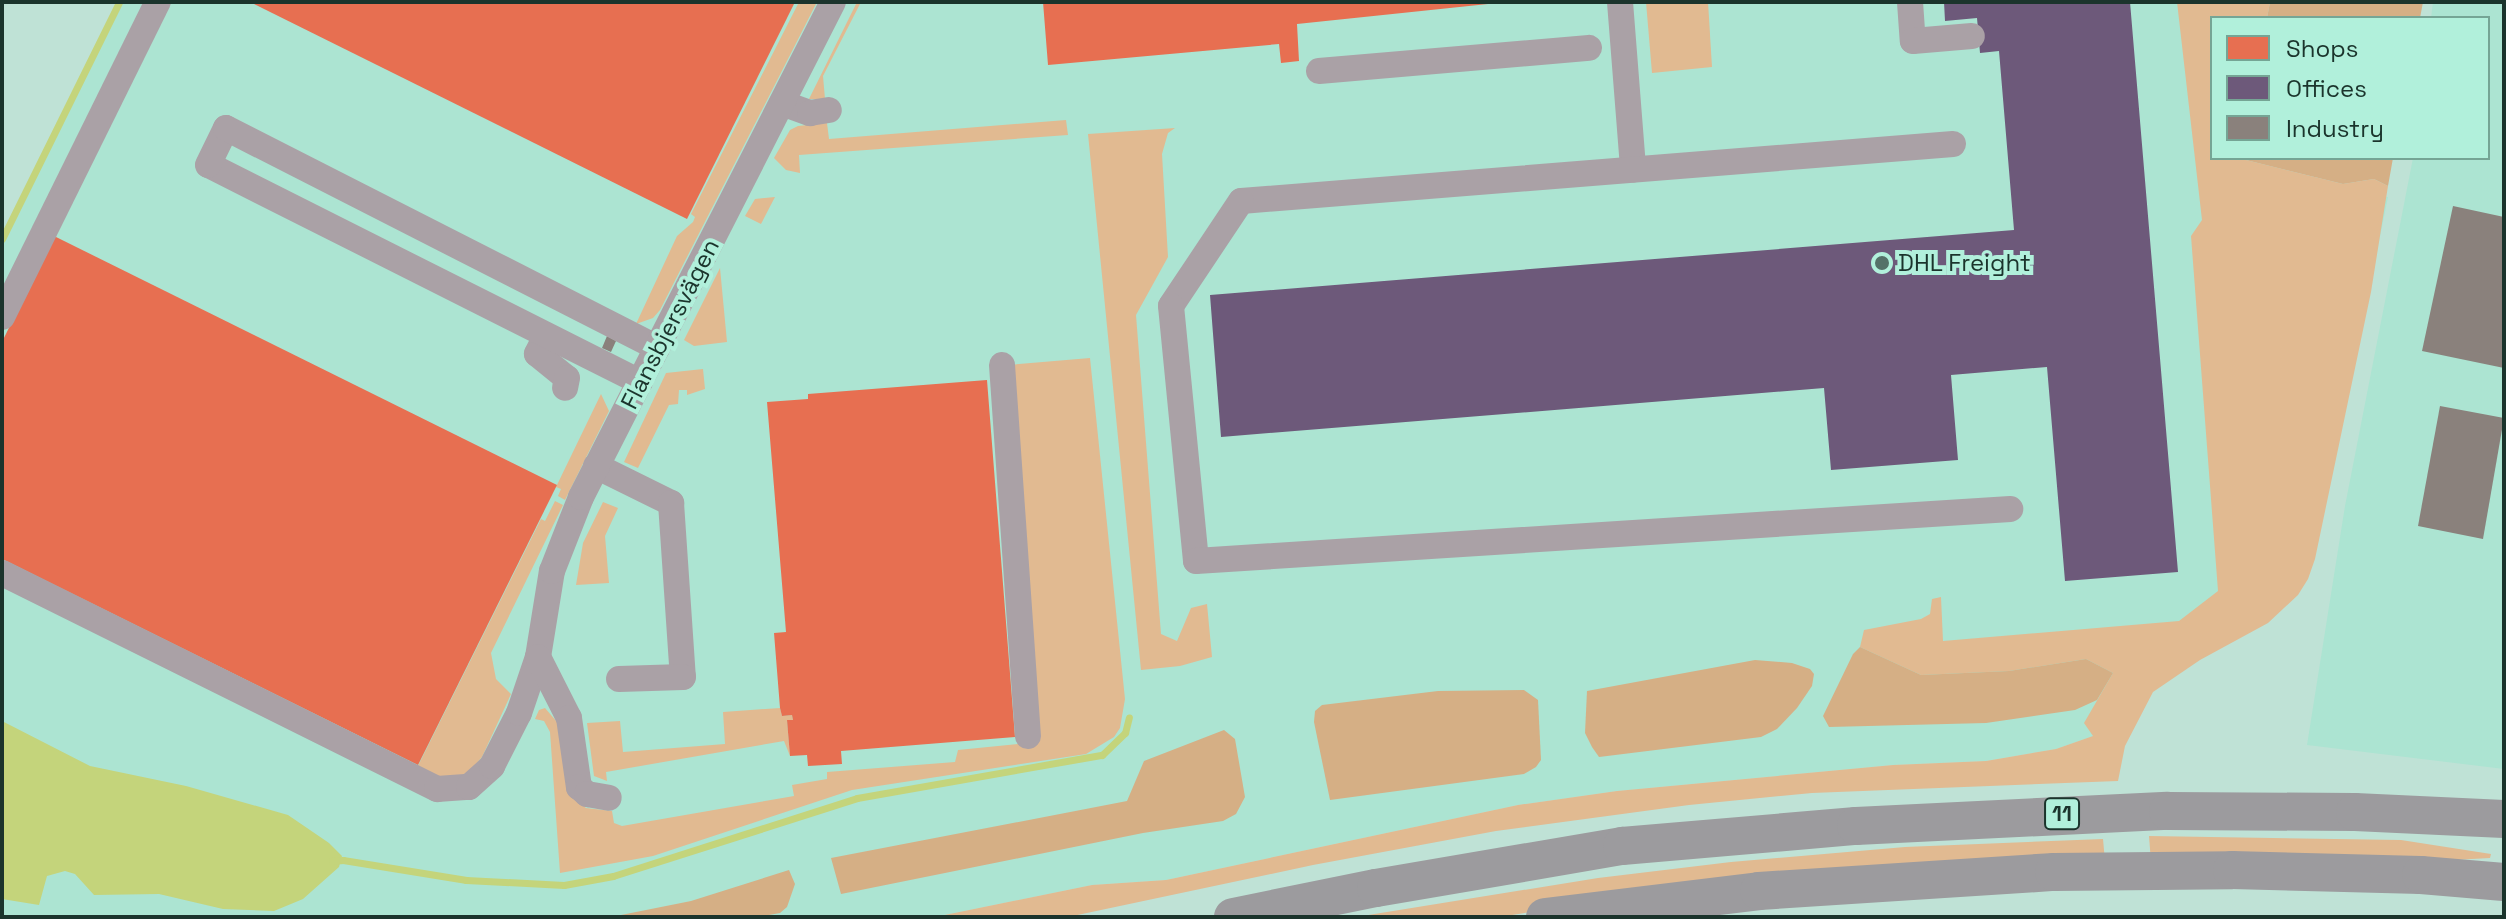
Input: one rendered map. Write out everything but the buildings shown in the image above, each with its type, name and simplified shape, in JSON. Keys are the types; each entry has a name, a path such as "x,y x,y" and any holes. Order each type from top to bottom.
{"highway":[{"name":"11","path":"1233,917 1376,888 1622,846 1856,826 2168,811 2355,812 2504,819"},
{"path":"1545,917 1743,892 2054,872 2232,870 2421,875 2504,882"},
{"path":"1672,917 1876,883"}],"street":[{"path":"2,317 158,2"},
{"name":"Flansbjersvägen","path":"2,573 437,789 469,787 492,766 519,713 538,657 552,571 596,466 833,2"},
{"path":"1620,2 1633,169"},
{"path":"1910,2 1913,41 1972,36"},
{"path":"1319,71 1589,48"},
{"path":"782,103 810,113 829,110"},
{"path":"640,382 546,336 371,262 266,209 208,165 226,128 297,155 475,245 657,348"},
{"path":"1953,144 1241,201 1171,306 1196,561 2010,509"},
{"path":"546,336 537,354 567,378 565,388"},
{"path":"1002,365 1028,736"},
{"path":"596,466 671,503 683,677 619,679"},
{"path":"538,657 569,718 579,787 587,794 609,798"}],"shaded area":[{"path":"121,2 2264,2 2210,16 2210,160 2388,197 2348,395 2323,484 2222,627 2105,732 2056,749 1986,761 1893,765 1617,791 1518,805 1166,880 1092,885 935,917 2,917 2,246"},
{"path":"799,2 817,2 660,310 653,318 636,324 677,236 693,222 695,217 691,214"},
{"path":"857,2 861,2 823,76 825,99 809,99"},
{"path":"1646,2 1708,2 1712,67 1652,73"},
{"path":"2177,2 2270,2 2267,16 2210,16 2210,160 2246,160 2343,184 2374,179 2388,186 2371,292 2315,559 2308,579 2298,595 2268,623 2200,660 2153,692 2125,746 2118,781 1812,793 1689,805 1496,831 1313,865 1068,917 935,917 1092,885 1166,880 1518,805 1617,791 1893,765 1986,761 2056,749 2093,736 2084,723 2113,673 2086,659 2009,671 1921,675 1860,647 1864,630 1921,619 1930,614 1932,599 1941,597 1943,641 2179,621 2218,591 2191,236 2202,220"},
{"path":"2270,2 2423,2 2420,16 2267,16"},
{"path":"2433,2 2504,2 2504,769 2307,745 2345,506 2413,160 2490,160 2490,16 2431,16"},
{"path":"1066,120 1068,135 799,155 800,173 786,170 774,158 790,130 798,126 827,123 829,139"},
{"path":"1175,128 1168,133 1162,154 1168,257 1136,315 1161,634 1177,641 1191,608 1207,604 1212,657 1180,666 1141,670 1088,134"},
{"path":"2246,160 2393,160 2388,186 2374,179 2343,184"},
{"path":"775,197 761,224 745,216 755,199"},
{"path":"720,268 727,342 694,346 684,340"},
{"path":"1090,358 1125,699 1120,728 1114,737 1086,754 852,790 653,856 560,873 550,732 544,721 535,719 539,710 545,708 557,722 569,793 586,808 612,811 614,823 622,826 794,796 792,785 827,779 827,772 955,762 958,750 1037,742 1008,365"},
{"path":"703,369 705,389 687,395 687,390 679,390 678,404 669,405 638,468 624,462 666,373"},
{"path":"601,394 609,411 565,500 558,496 561,489 556,487"},
{"path":"555,501 563,505 491,653 496,679 511,694 482,757 470,771 455,779 442,779 417,768 541,519 545,521"},
{"path":"603,502 618,508 605,536 609,583 576,585 583,543"},
{"path":"1860,647 1921,675 2009,671 2086,659 2113,673 2097,700 2075,710 1986,723 1829,727 1823,716 1853,654"},
{"path":"1755,660 1792,663 1810,669 1814,674 1812,686 1797,708 1777,729 1761,737 1599,757 1585,733 1587,691"},
{"path":"1524,690 1538,700 1541,760 1524,774 1330,800 1314,722 1315,711 1322,705 1438,691"},
{"path":"780,708 782,716 792,715 793,720 787,720 790,756 784,741 606,772 607,781 594,776 587,723 620,721 623,752 725,744 723,712"},
{"path":"2,721 90,766 186,786 288,815 329,843 342,856 339,867 303,899 274,911 223,909 159,894 94,895 75,874 65,871 47,876 39,905 2,899"},
{"path":"1224,730 1235,739 1245,797 1236,814 1223,821 1143,833 841,894 831,858 1127,801 1144,761"},
{"path":"2149,836 2401,840 2491,854 2490,858 2398,863 2151,862"},
{"path":"2103,839 2105,861 1598,901 1500,917 1356,917 1598,878 1731,862 1905,847"},
{"path":"789,870 795,884 787,907 780,913 757,917 611,917 691,901"}],"waterway":[{"path":"2,239 119,2"},
{"path":"332,861 343,860 466,880 564,885 613,876 857,798 1102,755 1125,733 1129,717"}],"place":[{"name":"DHL Freight","path":"1882,263"}]}
